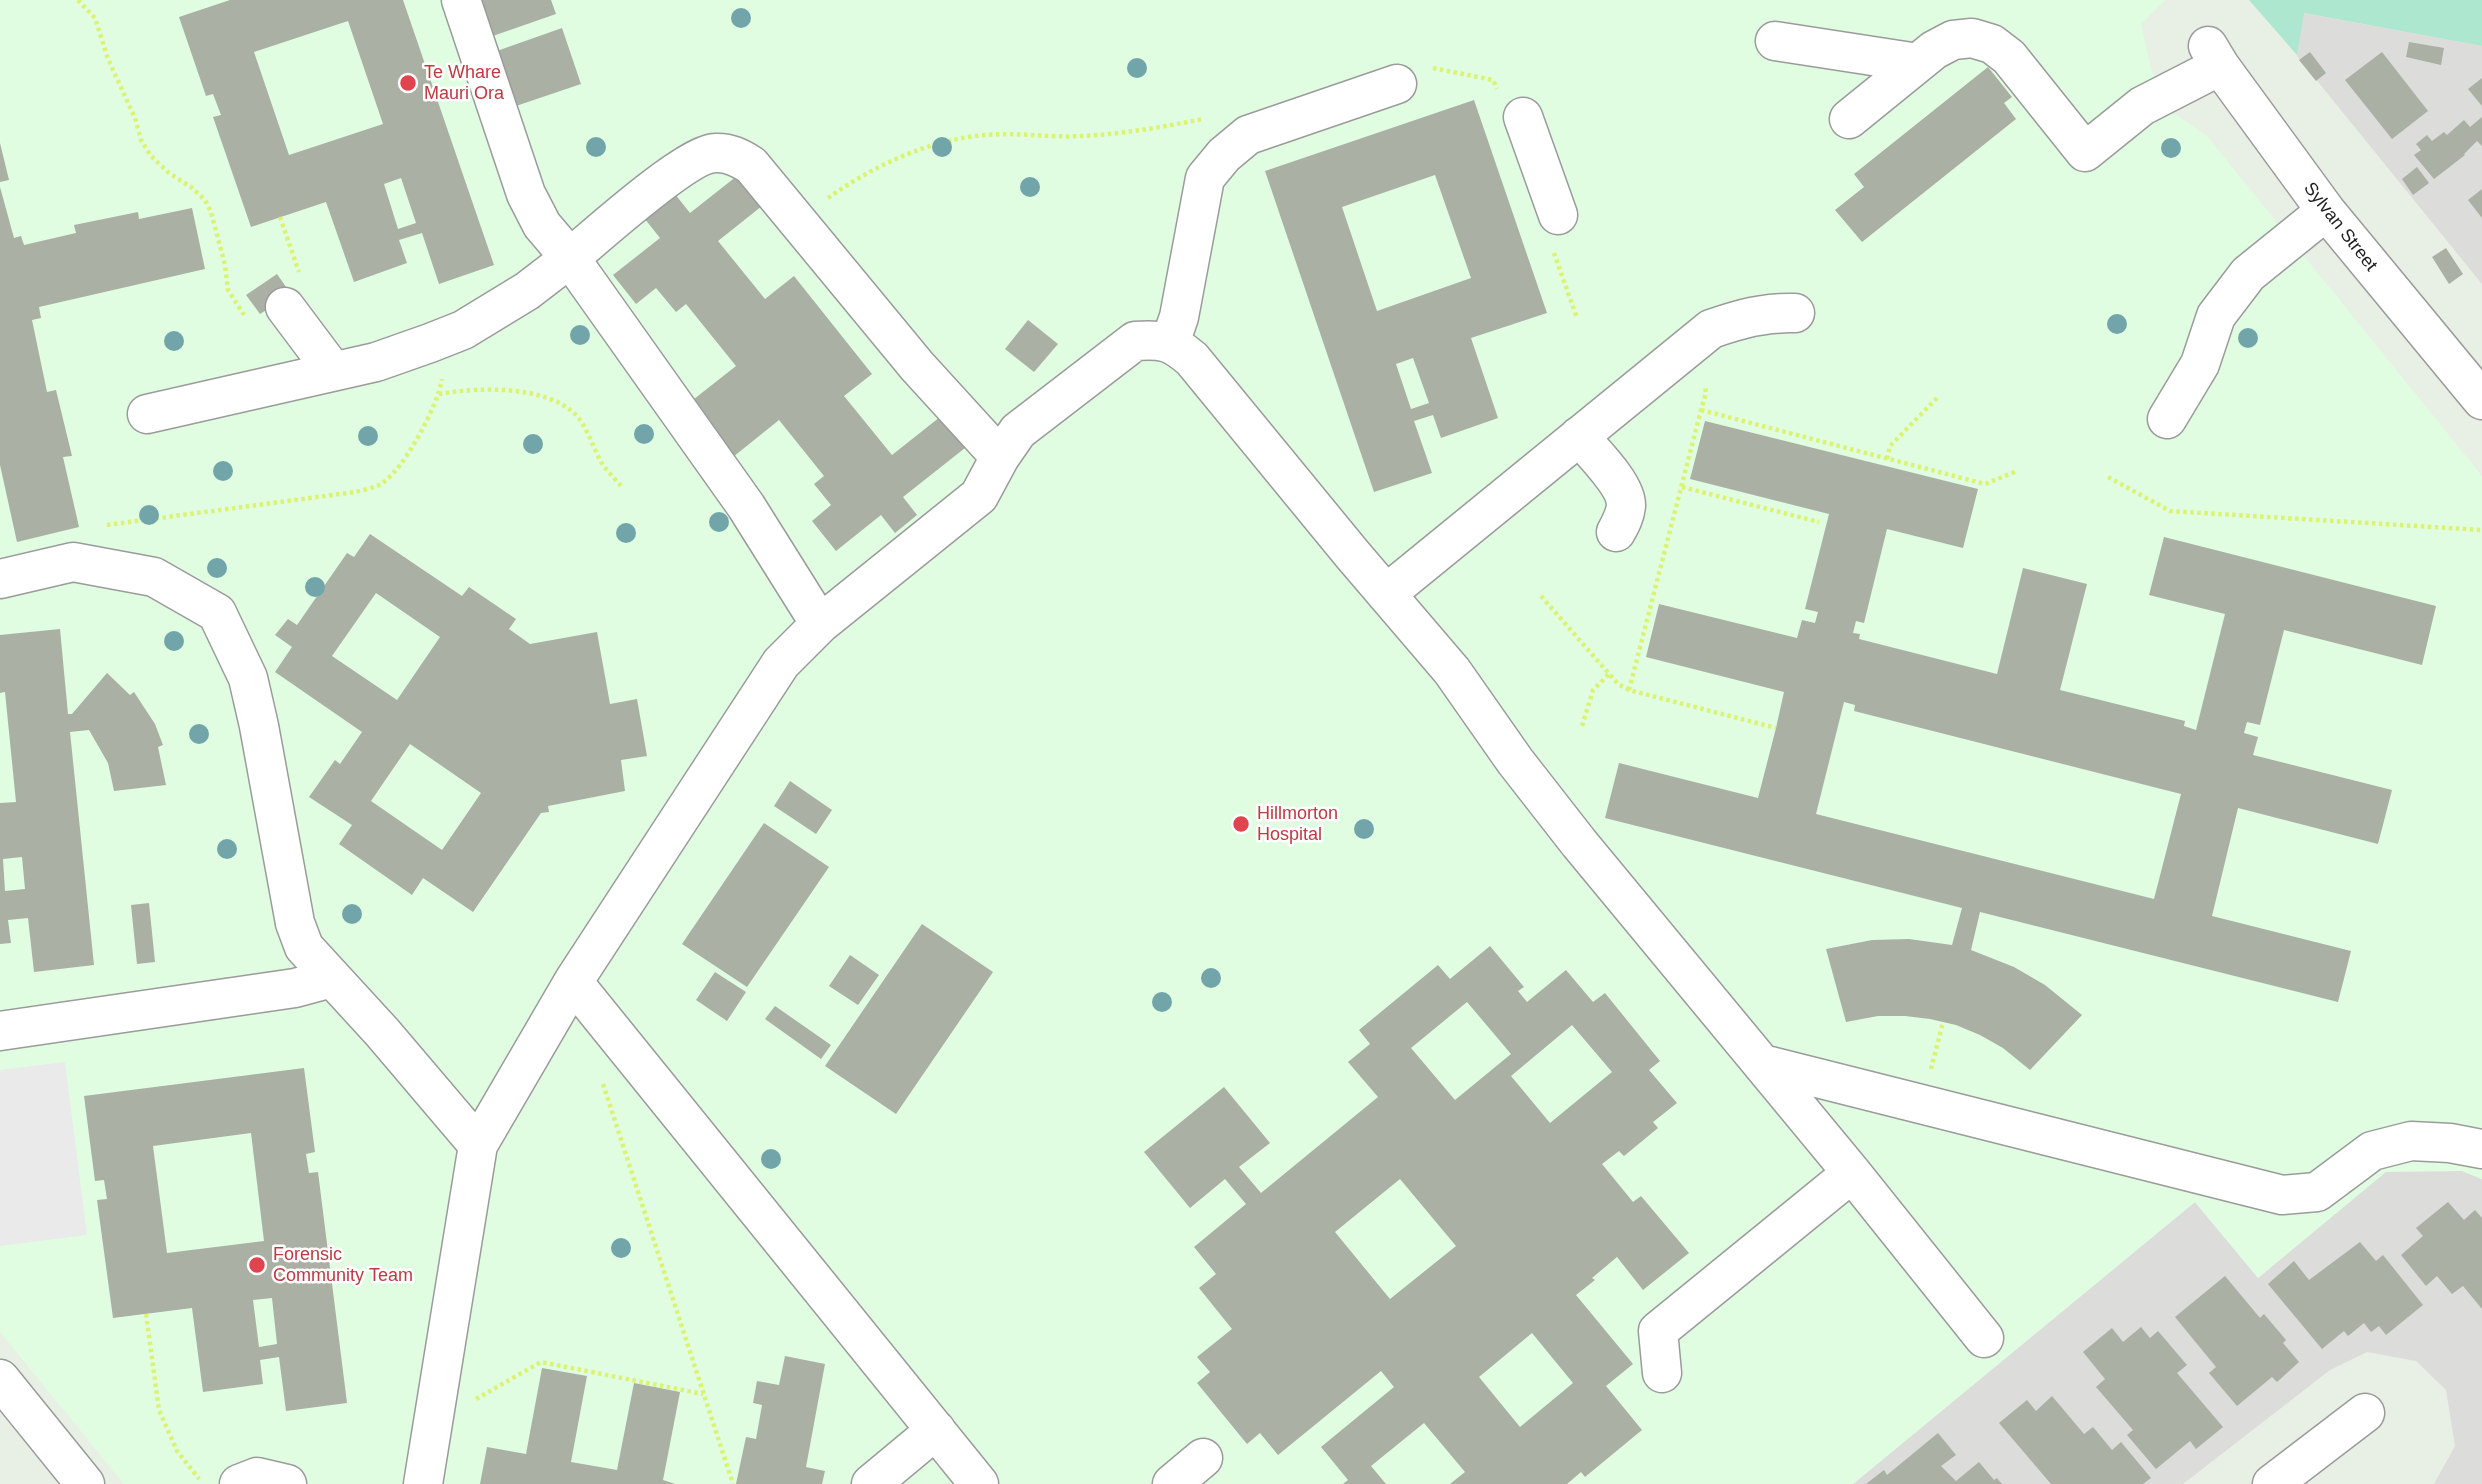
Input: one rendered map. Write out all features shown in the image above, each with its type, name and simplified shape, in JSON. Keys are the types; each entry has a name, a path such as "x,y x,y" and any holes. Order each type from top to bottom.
{"street":[{"path":"461,0 526,194 542,225 570,258 746,506 820,624"},
{"name":"Sylvan Street","path":"1918,63 1953,40 1972,38 1992,44 2009,57 2085,152 2142,106 2214,56 2326,211 2482,400"},
{"path":"1775,41 1918,63"},
{"path":"1849,119 1918,63"},
{"path":"1170,343 1179,317 1205,178 1224,155 1248,135 1397,84"},
{"path":"1523,117 1558,215"},
{"path":"147,414 376,362 463,330 527,291 699,156 716,153 736,155 751,165 917,366 1000,457"},
{"path":"2167,419 2200,364 2217,316 2248,275 2326,211"},
{"path":"285,307 333,371"},
{"path":"1386,594 1712,329 1746,316 1795,313"},
{"path":"423,1484 478,1145 572,982 781,663 820,624 979,496 1018,431 1135,341 1154,340 1174,344 1192,359 1452,671 1515,761 1579,843 1852,1173 1984,1338"},
{"path":"1579,436 1621,488 1626,503 1624,518 1616,532"},
{"path":"0,579 73,562 154,577 217,614 248,678 295,923 304,947 382,1032 478,1145"},
{"path":"0,1031 295,988 332,978"},
{"path":"572,982 979,1484"},
{"path":"1762,1064 2282,1195 2317,1192 2372,1151 2411,1141 2450,1143 2482,1149"},
{"path":"1662,1373 1658,1331 1852,1173"},
{"path":"0,1379 85,1484"},
{"path":"2272,1484 2365,1413"},
{"path":"871,1484 936,1430"},
{"path":"1172,1484 1203,1458"},
{"path":"239,1484 257,1477 287,1484"}],"path":[{"path":"78,0 95,18 108,59 125,92 146,148 169,173 205,200 211,212 225,265 228,290 247,320"},
{"path":"796,220 857,177 934,145 985,135 1080,136 1152,130 1216,116"},
{"path":"107,525 355,492 381,484 403,464 439,394 445,363 443,338"},
{"path":"1629,690 1706,393 1704,378 1685,349"},
{"path":"439,394 466,389 495,390 555,400 576,415 603,464 622,487"},
{"path":"1887,459 1890,446 1937,398"},
{"path":"1701,410 1985,484 2017,471"},
{"path":"2108,477 2170,511 2482,530"},
{"path":"1682,487 1819,522"},
{"path":"1541,596 1618,684 1629,690 1776,728"},
{"path":"1582,726 1593,690 1609,674"},
{"path":"1930,1072 1943,1022"},
{"path":"601,1077 733,1484"},
{"path":"146,1314 159,1409 177,1451 203,1484"},
{"path":"433,1424 541,1362 704,1394"}],"shaded area":[{"name":"Hillmorton Hospital","path":"0,0 2165,0 2141,24 2151,69 2168,109 2207,136 2482,476 2482,1179 2462,1171 2386,1172 2258,1278 2195,1202 1853,1484 124,1484 0,1332"},
{"path":"2249,0 2482,0 2482,46 2304,13 2297,55"},
{"path":"2303,13 2482,46 2482,284 2297,56"},
{"path":"65,1062 87,1235 0,1246 0,1070"},
{"path":"2386,1171 2462,1171 2482,1179 2482,1484 2434,1484 2455,1446 2446,1390 2416,1361 2367,1352 2330,1370 2183,1484 1853,1484 2195,1202 2258,1278"}],"building":[{"path":"230,0 403,0 494,265 439,284 422,233 399,240 407,263 354,282 326,202 251,227 213,117 221,115 213,94 206,96 179,17","holes":["348,21 383,124 289,155 254,52","401,178 416,223 398,229 384,184"]},
{"path":"477,0 551,0 556,14 490,37"},
{"path":"562,28 581,84 513,107 494,52"},
{"path":"2409,42 2444,48 2441,65 2406,57"},
{"path":"2310,52 2326,73 2316,81 2299,60"},
{"path":"2382,52 2428,111 2392,139 2345,80"},
{"path":"1988,67 2012,97 2004,103 2016,119 1862,242 1835,210 1864,187 1854,174"},
{"path":"2482,78 2482,106 2468,89"},
{"path":"1474,100 1547,313 1471,338 1498,418 1441,438 1433,415 1414,421 1432,473 1374,492 1265,171","holes":["1435,175 1471,278 1377,311 1342,207","1413,358 1429,403 1411,409 1396,364"]},
{"path":"2482,117 2482,146 2477,141 2465,155 2434,179 2414,155 2421,150 2416,144 2427,135 2432,141 2444,132 2447,135 2464,120 2470,127"},
{"path":"0,143 9,180 0,182"},
{"path":"2417,167 2429,183 2413,195 2402,179"},
{"path":"742,172 767,202 718,241 765,299 794,276 872,374 844,396 892,455 940,417 965,448 903,497 917,515 895,533 881,515 836,551 812,521 831,505 814,484 824,476 779,420 733,457 689,403 736,366 686,304 676,312 656,288 636,304 613,275 660,238 641,214 671,189 690,213"},
{"path":"0,187 14,238 21,236 24,245 76,233 74,225 138,212 139,219 192,208 205,269 39,307 41,318 32,320 47,392 56,390 72,456 63,457 79,527 17,542 0,465"},
{"path":"2482,189 2482,218 2468,200"},
{"path":"2446,248 2463,274 2449,284 2432,257"},
{"path":"277,274 291,294 260,314 246,295"},
{"path":"1028,320 1058,344 1034,372 1005,349"},
{"path":"1705,421 1978,489 1963,548 1887,529 1864,623 1856,621 1853,633 1860,634 1859,639 1997,674 2023,568 2087,584 2060,690 2185,721 2184,726 2196,730 2225,614 2149,595 2164,537 2436,606 2422,665 2284,630 2260,725 2247,722 2244,733 2258,737 2253,755 2392,790 2378,844 2238,808 2212,916 2351,951 2338,1002 1980,912 1971,950 2014,967 2045,985 2082,1015 2030,1070 2003,1048 1956,1025 1905,1016 1878,1016 1846,1022 1826,949 1872,940 1909,939 1952,945 1962,908 1605,818 1619,763 1758,798 1776,728 1784,692 1646,657 1659,604 1797,638 1802,620 1815,623 1818,612 1805,609 1829,514 1690,479","holes":["1844,702 1855,705 1854,711 2181,794 2154,899 1816,814"]},
{"path":"370,534 462,596 469,587 516,619 509,629 530,644 597,632 610,704 637,699 647,756 621,760 625,791 548,806 549,812 541,813 473,912 423,878 412,895 339,844 352,825 309,797 335,760 340,764 362,732 275,672 292,647 275,635 288,619 297,625 347,553 354,557","holes":["376,593 440,637 397,700 332,656","410,744 481,793 442,850 371,801"]},
{"path":"60,629 68,714 72,714 107,673 130,695 134,692 155,724 163,745 158,747 166,785 114,791 108,763 89,730 70,732 94,965 34,972 28,918 8,920 11,943 0,944 0,803 16,802 5,692 0,693 0,635","holes":["22,857 25,889 5,891 3,859"]},
{"path":"790,781 832,810 816,834 774,806"},
{"path":"764,823 829,867 747,987 682,944"},
{"path":"149,903 155,962 137,964 131,905"},
{"path":"922,924 993,972 896,1114 825,1066"},
{"path":"1490,946 1524,987 1518,991 1527,1002 1566,970 1593,1002 1605,993 1660,1061 1649,1070 1677,1103 1653,1122 1658,1128 1624,1156 1619,1151 1602,1164 1633,1202 1641,1196 1689,1253 1643,1290 1617,1257 1576,1295 1633,1364 1606,1386 1642,1430 1585,1477 1581,1472 1567,1484 1450,1484 1465,1472 1424,1423 1371,1466 1386,1484 1343,1484 1348,1480 1321,1447 1394,1387 1381,1371 1278,1455 1260,1433 1247,1444 1197,1383 1210,1372 1197,1357 1232,1329 1199,1288 1216,1274 1194,1247 1246,1204 1225,1179 1190,1208 1144,1152 1224,1087 1270,1143 1239,1167 1261,1193 1378,1097 1348,1062 1370,1044 1359,1030 1438,965 1450,979","holes":["1467,1002 1511,1054 1455,1100 1411,1048","1572,1025 1612,1072 1550,1123 1511,1076","1400,1179 1456,1246 1390,1299 1335,1232","1532,1333 1573,1383 1520,1427 1479,1377"]},
{"path":"850,955 879,975 858,1005 829,986"},
{"path":"715,972 746,992 727,1021 696,1000"},
{"path":"775,1006 831,1045 821,1059 765,1019"},
{"path":"304,1068 315,1152 306,1154 309,1173 318,1172 347,1403 286,1411 279,1357 260,1360 263,1384 203,1392 192,1308 113,1318 97,1200 107,1199 104,1180 95,1181 84,1096","holes":["251,1133 264,1241 167,1253 153,1146","272,1298 277,1344 259,1347 253,1300"]},
{"path":"2448,1202 2464,1220 2475,1210 2482,1218 2482,1309 2463,1286 2452,1294 2437,1276 2426,1286 2401,1255 2423,1236 2416,1228"},
{"path":"2360,1242 2376,1261 2383,1255 2423,1305 2386,1335 2379,1326 2371,1332 2364,1323 2348,1336 2344,1331 2322,1349 2268,1284 2294,1261 2309,1280"},
{"path":"2225,1276 2260,1318 2264,1314 2286,1340 2283,1343 2299,1362 2277,1382 2272,1377 2237,1406 2209,1373 2216,1367 2175,1317"},
{"path":"2141,1327 2150,1338 2158,1331 2187,1365 2177,1373 2223,1427 2196,1449 2190,1441 2156,1469 2127,1435 2133,1430 2096,1387 2105,1379 2083,1352 2112,1328 2123,1342"},
{"path":"785,1356 825,1364 806,1467 825,1471 822,1484 736,1484 746,1437 756,1439 762,1405 753,1403 757,1381 779,1385"},
{"path":"542,1368 587,1376 571,1462 617,1470 634,1383 680,1392 663,1480 675,1484 480,1484 487,1447 526,1454"},
{"path":"2052,1396 2084,1434 2093,1427 2112,1450 2121,1442 2151,1478 2143,1484 2051,1484 1999,1423 2027,1400 2036,1411"},
{"path":"1938,1433 1956,1455 1941,1466 1956,1481 1979,1462 1994,1480 1997,1478 2002,1484 1866,1484 1884,1470 1887,1475"}],"place":[{"name":"Te Whare Mauri Ora","path":"408,83"},
{"name":"Hillmorton Hospital","path":"1241,824"},
{"name":"Forensic Community Team","path":"257,1265"}]}
